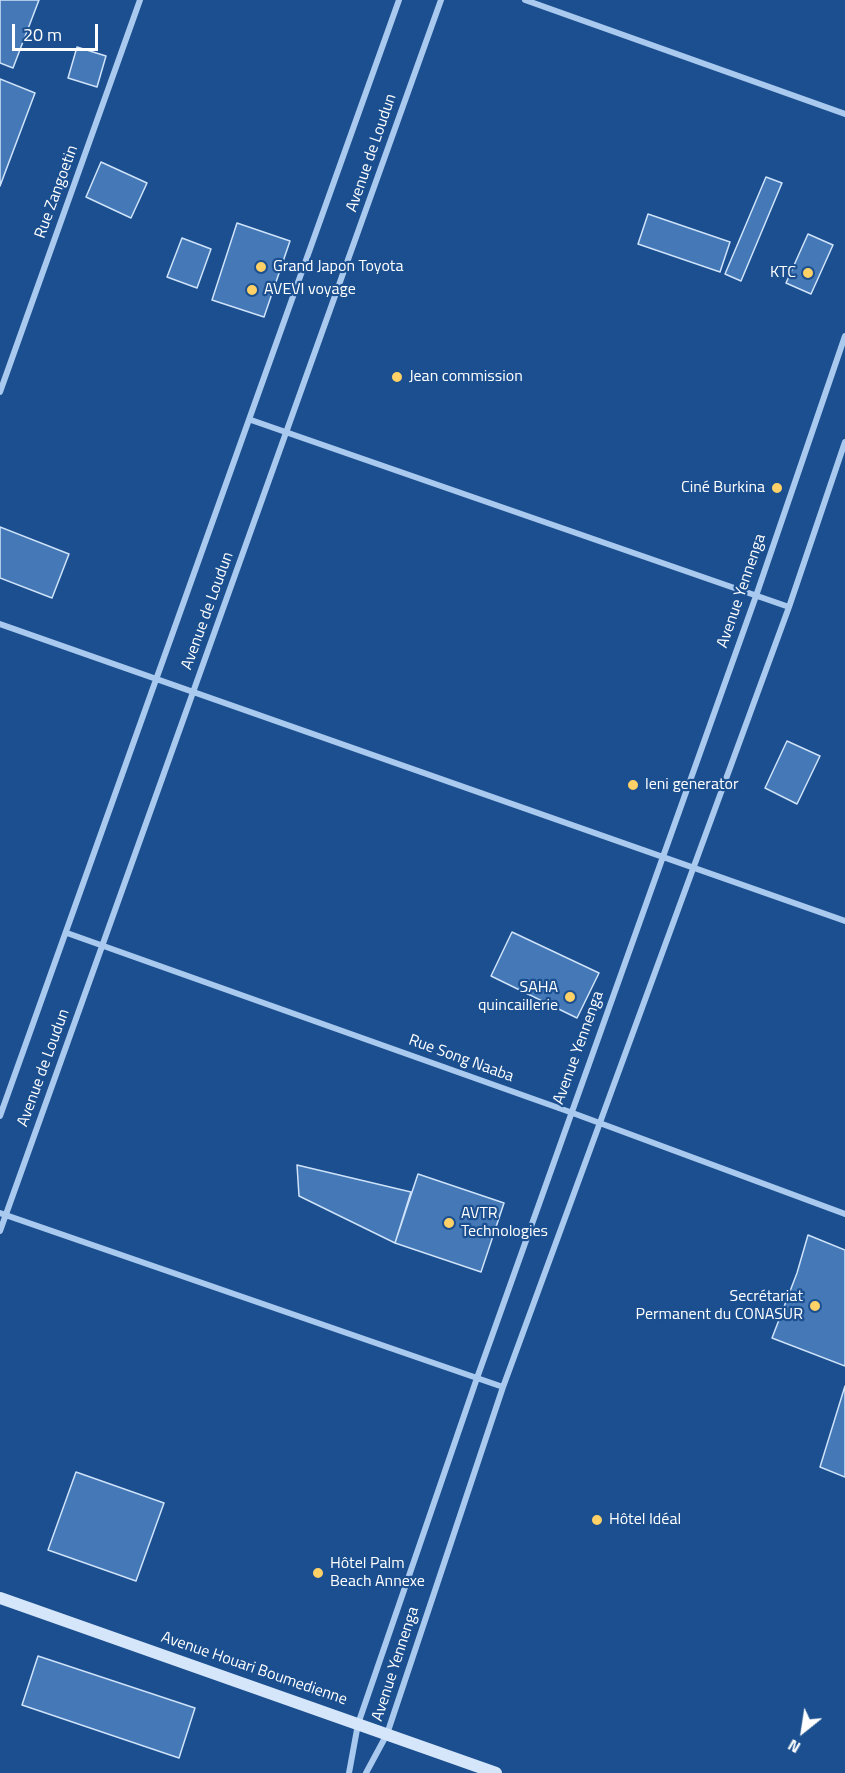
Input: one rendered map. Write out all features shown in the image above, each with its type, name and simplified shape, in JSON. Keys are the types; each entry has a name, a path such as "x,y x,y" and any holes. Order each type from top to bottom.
{"main road":[{"name":"Avenue Houari Boumedienne","path":"0,1598 496,1773"}],"street":[{"name":"Rue Zangoetin","path":"0,392 140,0"},
{"name":"Avenue de Loudun","path":"0,1116 67,933 155,680 251,420 399,0"},
{"name":"Avenue de Loudun","path":"0,1230 3,1214 288,433 441,0"},
{"path":"525,0 845,114"},
{"name":"Avenue Yennenga","path":"349,1773 358,1724 477,1378 756,596 845,336"},
{"path":"0,368 8,370"},
{"path":"251,420 789,608"},
{"name":"Avenue Yennenga","path":"366,1773 387,1734 503,1387 789,608 845,442"},
{"path":"0,624 845,921"},
{"name":"Rue Song Naaba","path":"67,933 570,1112 845,1214"},
{"path":"3,1214 503,1387"}],"building":[{"path":"0,0 39,0 13,68 0,63"},
{"path":"77,47 106,56 97,87 68,78"},
{"path":"0,79 35,93 0,186"},
{"path":"101,162 147,183 131,218 86,197"},
{"path":"766,177 782,183 741,281 725,274"},
{"path":"648,214 730,242 720,272 638,244"},
{"path":"237,223 290,241 264,317 212,300"},
{"path":"808,234 833,245 811,294 786,283"},
{"path":"182,238 211,249 197,288 167,277"},
{"path":"0,527 69,554 52,598 0,578"},
{"path":"787,741 820,756 797,804 765,788"},
{"path":"512,932 599,973 577,1018 491,976"},
{"path":"297,1165 411,1192 395,1243 299,1196"},
{"name":"AVTR Technologies","path":"418,1174 504,1203 481,1272 395,1243"},
{"name":"Secrétariat Permanent du CONASUR","path":"808,1235 845,1250 845,1366 772,1338 797,1273"},
{"path":"845,1386 845,1477 820,1467"},
{"path":"76,1472 164,1503 136,1581 48,1550"},
{"path":"38,1656 195,1708 179,1758 22,1705"}],"place":[{"name":"Grand Japon Toyota","path":"261,267"},
{"name":"KTC","path":"808,273"},
{"name":"AVEVI voyage","path":"252,290"},
{"name":"Jean commission","path":"397,377"},
{"name":"Ciné Burkina","path":"777,488"},
{"name":"leni generator","path":"633,785"},
{"name":"SAHA quincaillerie","path":"570,997"},
{"name":"AVTR Technologies","path":"449,1223"},
{"name":"Secrétariat Permanent du CONASUR","path":"815,1306"},
{"name":"Hôtel Idéal","path":"597,1520"},
{"name":"Hôtel Palm Beach Annexe","path":"318,1573"}]}
